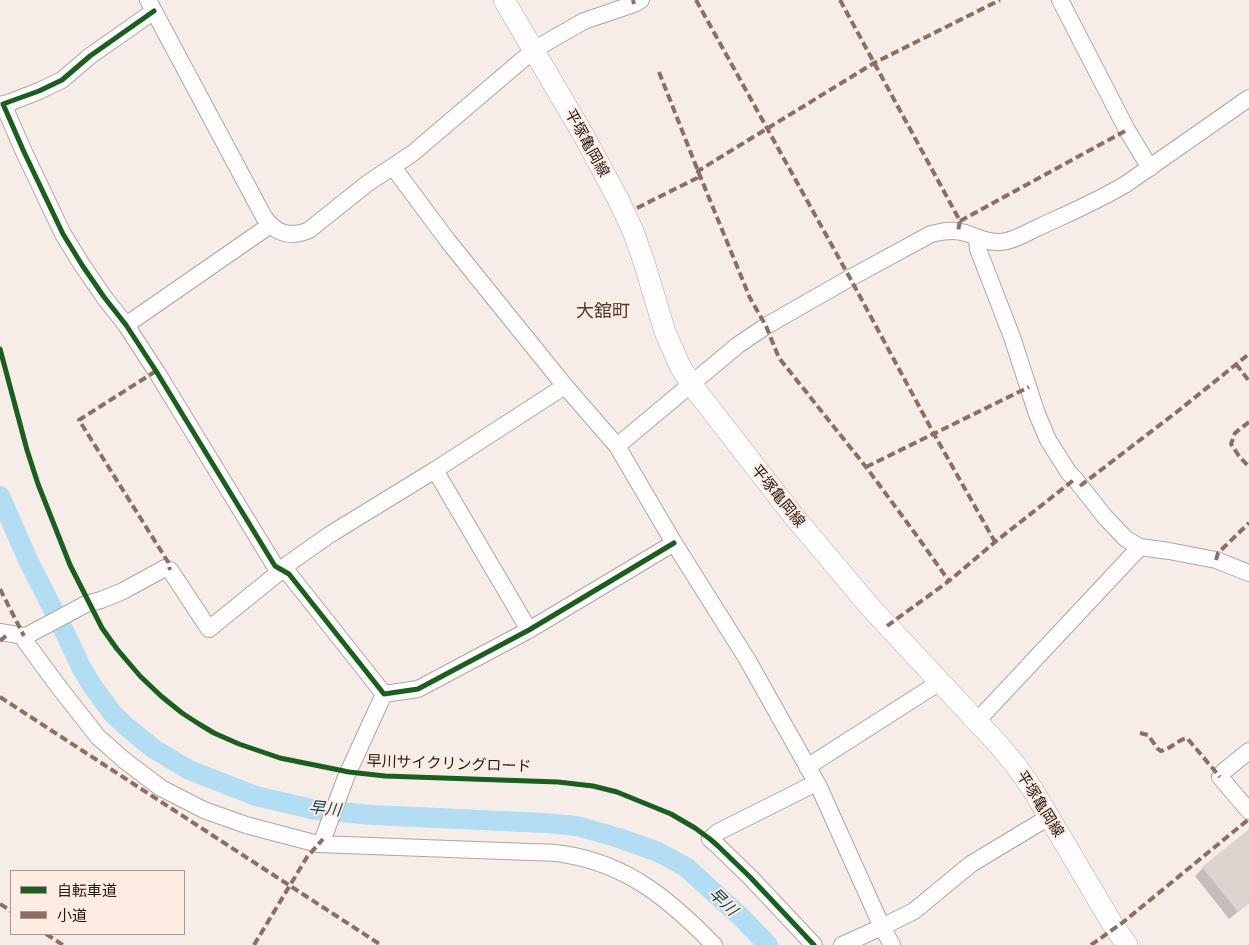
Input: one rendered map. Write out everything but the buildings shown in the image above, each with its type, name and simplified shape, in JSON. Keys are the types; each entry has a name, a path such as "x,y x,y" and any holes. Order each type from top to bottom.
{"main road":[{"name":"平塚亀岡線","path":"504,0 584,136 618,199 633,231 644,262 665,332 680,366 691,384 792,514 871,608 977,721 1017,767 1033,790 1113,925 1127,945"}],"street":[{"path":"384,694 289,574 275,566 156,371 82,265 63,234 2,105 62,80 151,6 264,218 276,230 294,235 301,234 314,227 368,183 413,153 533,50 584,21 641,0"},
{"path":"1060,0 1127,130 1150,168"},
{"path":"617,446 738,345 766,326 833,287 931,234 958,231 990,242 1003,242 1017,238 1107,196 1249,98"},
{"path":"393,167 448,241 565,386 617,446 674,543 747,659 816,782 876,930 892,945"},
{"path":"126,326 269,225"},
{"path":"977,238 978,249 1012,337 1037,414 1048,440 1069,474 1126,539 1140,547 1216,560 1249,573"},
{"path":"0,632 26,636 86,604 123,591 165,568 170,570 209,629 282,569 329,535 435,470 565,386"},
{"path":"435,470 529,630"},
{"path":"384,694 418,689 529,630 674,543"},
{"path":"977,721 1140,547"},
{"path":"26,636 25,641 98,737 124,760 161,788 204,810 246,825 318,844 529,852 563,854 586,859 607,865 624,873 659,894 714,945"},
{"path":"807,767 940,682"},
{"path":"323,839 346,777 384,694"},
{"path":"1249,751 1220,776 1249,811"},
{"path":"814,945 750,877 710,839 718,832 816,782"},
{"path":"842,945 914,911 971,864 1049,817"}],"waterway":[{"name":"早川","path":"0,496 28,560 82,669 93,687 113,714 127,727 154,749 189,770 256,796 316,810 373,815 545,823 577,826 619,838 658,852 686,867 743,919 768,945"}],"marked path":[{"path":"633,0 634,4"},
{"path":"696,0 995,542"},
{"path":"840,0 960,221 958,231"},
{"path":"637,208 697,178 698,171 874,63 1000,0"},
{"path":"659,72 750,298 766,326 779,358 866,467 949,581"},
{"path":"960,221 1127,130"},
{"path":"1080,486 1249,354"},
{"path":"1236,364 1249,381"},
{"path":"156,371 79,420 168,562 170,570"},
{"path":"866,467 1029,387"},
{"path":"1249,422 1235,433 1231,444 1249,467"},
{"path":"887,626 949,581 1075,479"},
{"path":"1216,560 1218,553 1249,523"},
{"path":"0,589 24,636"},
{"path":"0,641 8,634"},
{"path":"0,697 381,945"},
{"path":"1140,733 1148,735 1161,751 1187,738 1220,777"},
{"path":"1091,945 1122,923 1249,819"},
{"path":"254,945 307,857 323,839"},
{"path":"0,904 10,910"},
{"path":"48,935 63,945"}],"cycle path":[{"path":"154,11 90,56 62,80 39,91 3,104 63,234 82,265 126,325 156,371 275,566 289,574 384,694 418,689 529,630 674,543"},
{"name":"早川サイクリングロード","path":"0,349 38,484 70,565 102,628 117,649 140,676 182,713 214,733 239,744 280,758 349,772 385,776 558,782 593,786 617,792 671,814 710,839 750,877 814,945"}],"district":[{"name":"大舘町","path":"603,311"}]}
